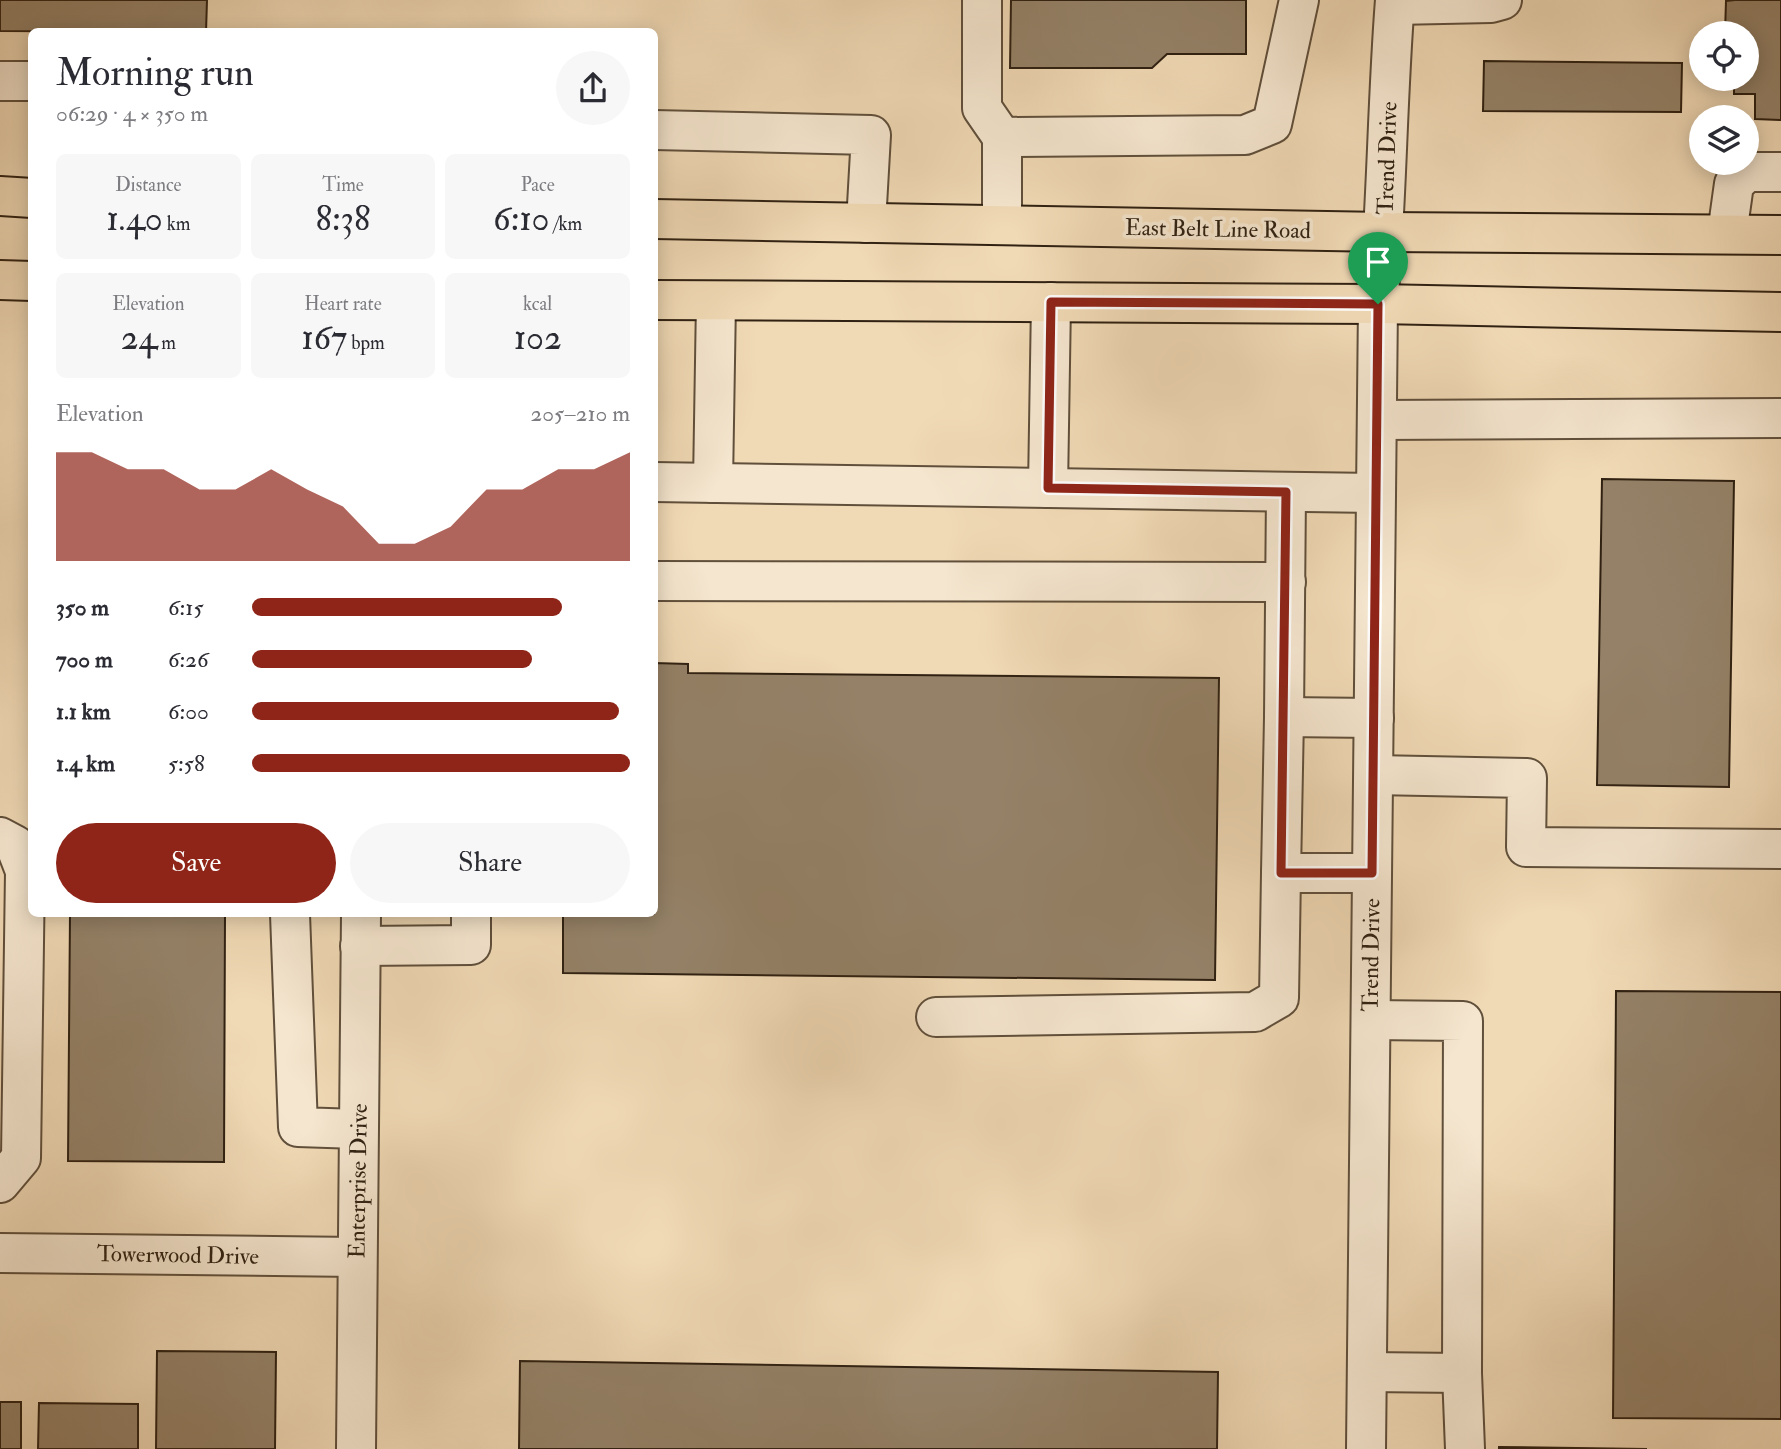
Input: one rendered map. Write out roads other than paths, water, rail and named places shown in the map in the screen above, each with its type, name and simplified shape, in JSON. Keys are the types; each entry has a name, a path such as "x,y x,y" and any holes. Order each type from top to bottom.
{"main road":[{"path":"0,196 28,198"},
{"name":"East Belt Line Road","path":"658,219 1384,232 1781,234"},
{"path":"0,280 28,281"},
{"path":"658,300 1378,304 1781,312"}],"street":[{"path":"982,0 982,108 1002,136 1002,225"},
{"path":"1002,136 1245,135 1272,124 1299,0"},
{"path":"1395,2 1491,3 1502,0"},
{"name":"Trend Drive","path":"1366,1449 1378,304 1395,2"},
{"path":"0,81 28,81"},
{"path":"658,130 871,135 866,223"},
{"path":"1727,234 1734,184 1747,172 1781,172"},
{"path":"713,483 716,301"},
{"path":"1048,488 1051,302"},
{"path":"1377,420 1781,418"},
{"path":"658,482 1376,493"},
{"path":"936,1017 1255,1012 1279,998 1286,492"},
{"path":"658,581 1286,582"},
{"path":"1284,717 1374,718"},
{"path":"1374,775 1527,778 1526,847 1781,849"},
{"path":"0,837 15,845 25,871 21,1158 0,1183"},
{"path":"1281,873 1372,873"},
{"path":"290,917 298,1128 358,1129"},
{"path":"360,930 471,944 471,917"},
{"name":"Enterprise Drive","path":"356,1449 360,930"},
{"path":"1371,1020 1463,1021 1462,1373 1465,1449"},
{"name":"Towerwood Drive","path":"0,1253 357,1257"},
{"path":"1367,1372 1462,1373"}]}
